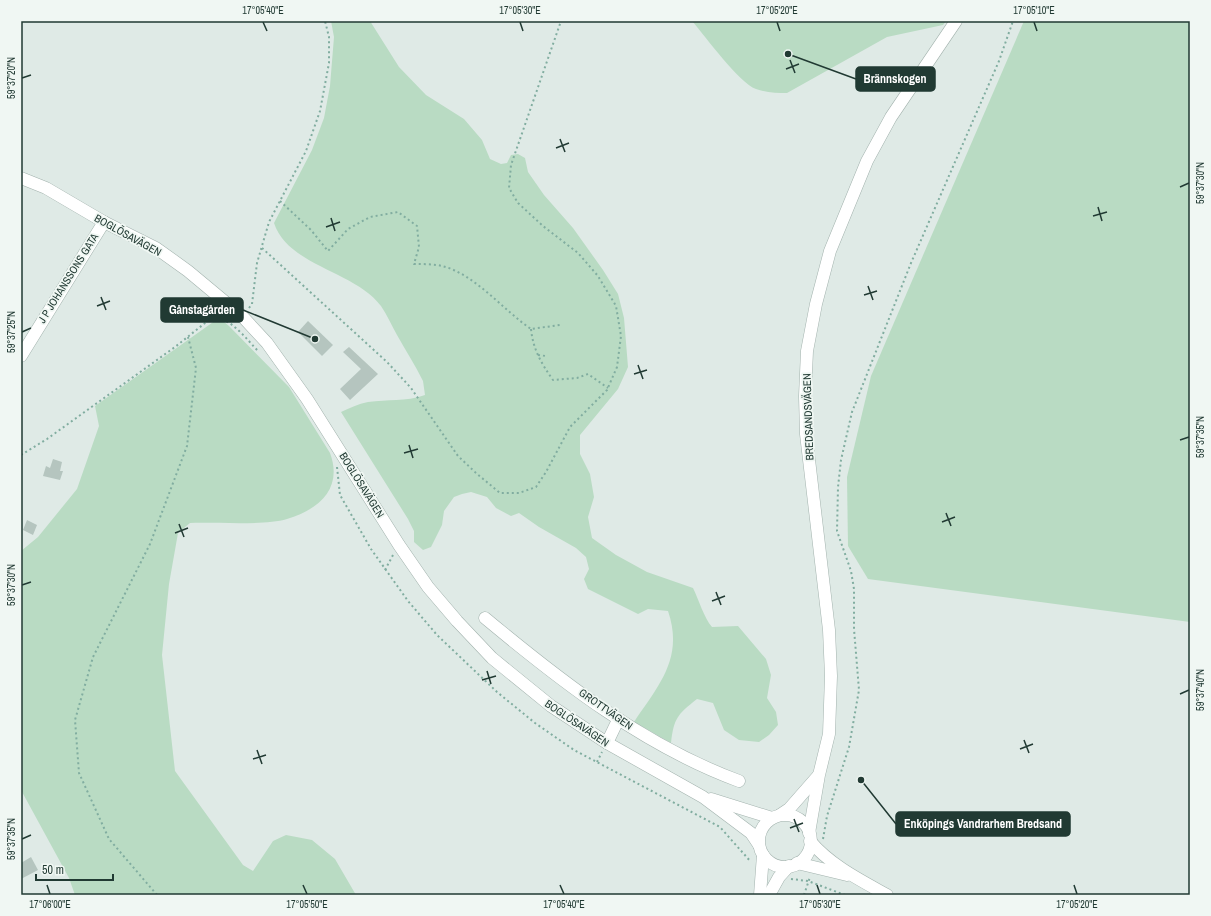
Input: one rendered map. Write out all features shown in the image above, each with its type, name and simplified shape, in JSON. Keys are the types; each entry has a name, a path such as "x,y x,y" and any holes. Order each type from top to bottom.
{"street":[{"name":"BREDSANDSVÄGEN","path":"810,837 819,775 829,734 831,676 829,630 806,434 805,396 809,343 816,304 830,251 866,161 895,111 956,21"},
{"name":"BOGLÖSAVÄGEN","path":"21,178 46,188 104,222 156,248 188,271 242,316 267,343 307,399 399,545 428,587 457,621 492,658 551,706 607,743 703,797 752,833 761,850"},
{"name":"J P JOHANSSONS GATA","path":"21,356 104,222"},
{"name":"GROTTVÄGEN","path":"485,618 618,720 707,769 739,781"},
{"path":"607,743 618,720"},
{"path":"760,895 761,850 759,836 762,828 776,816 789,809 819,775"},
{"name":"BOGLÖSAVÄGEN","path":"703,797 776,816"},
{"path":"776,816 801,820 805,824 810,837 821,852 854,877 887,895"},
{"path":"769,895 779,877 807,853 810,837"},
{"path":"761,850 768,861 775,865 814,866 854,877"}],"path":[{"path":"231,325 242,316 252,304 257,263 269,222 306,151 320,111 329,63 330,38 325,21"},
{"path":"262,248 387,362 411,388 458,456 500,493 519,493 536,487 546,472 570,427 608,388 617,367 621,336 616,306 598,276 578,253 543,226 518,203 509,188 511,165 561,21"},
{"path":"821,852 827,816 849,747 859,690 854,629 854,590 851,571 837,531 838,487 846,435 852,412 911,263 998,61 1013,21"},
{"path":"280,201 311,230 328,250 348,229 370,217 398,212 417,226 419,247 414,264 442,266 465,276 517,320 531,328 560,325"},
{"path":"21,455 47,439 188,337 210,319 216,317 224,320 261,355"},
{"path":"531,328 533,345 553,380 577,378 588,374 608,388"},
{"path":"157,895 109,839 79,773 75,720 93,656 150,544 187,446 196,368 188,337"},
{"path":"538,355 546,356"},
{"path":"336,462 340,495 385,570 399,545"},
{"path":"804,895 814,866"},
{"path":"808,881 845,895"}],"green space":[{"path":"331,21 370,21 399,67 426,95 464,119 482,140 490,159 501,164 507,163 511,155 518,154 525,158 528,172 544,195 573,228 618,294 624,318 628,367 618,389 580,435 580,454 590,474 594,497 588,517 592,538 616,555 647,572 693,588 704,614 712,627 738,626 766,659 771,675 767,698 776,712 778,725 769,735 759,742 739,740 724,730 713,703 697,699 681,713 675,722 671,743 634,722 660,683 671,657 673,643 672,628 668,611 648,609 638,614 588,589 584,579 589,569 586,557 576,548 539,527 519,513 511,516 496,508 487,497 471,492 462,494 454,497 444,511 442,525 431,547 423,550 414,542 414,531 408,519 341,412 368,402 403,400 425,395 423,381 381,306 370,294 355,284 307,259 293,249 282,237 274,223 312,150 324,118 330,86 334,37"},
{"path":"692,21 946,21 943,25 887,37 787,93 776,93 756,89 749,85 723,59"},
{"path":"1024,21 1190,21 1190,622 868,579 848,546 847,477 871,376"},
{"path":"216,320 223,321 229,326 289,387 330,453 333,465 333,477 331,487 319,503 299,515 287,519 266,522 190,523 178,533 169,584 162,655 175,771 243,865 253,871 273,841 286,835 312,840 335,859 356,895 75,895 69,878 21,790 21,551 38,537 77,489 99,426 95,406"}],"building":[{"path":"308,321 333,345 322,356 298,332"},
{"path":"349,347 378,374 350,400 340,389 361,369 343,352"},
{"path":"53,459 62,462 60,471 63,471 60,480 43,476 46,466 50,468"},
{"path":"27,520 37,525 33,535 23,530"},
{"path":"31,857 38,870 21,879 21,863"}],"place":[{"name":"Brännskogen","path":"788,54"},
{"name":"Gånstagården","path":"315,339"},
{"name":"Enköpings Vandrarhem Bredsand","path":"861,780"}]}
